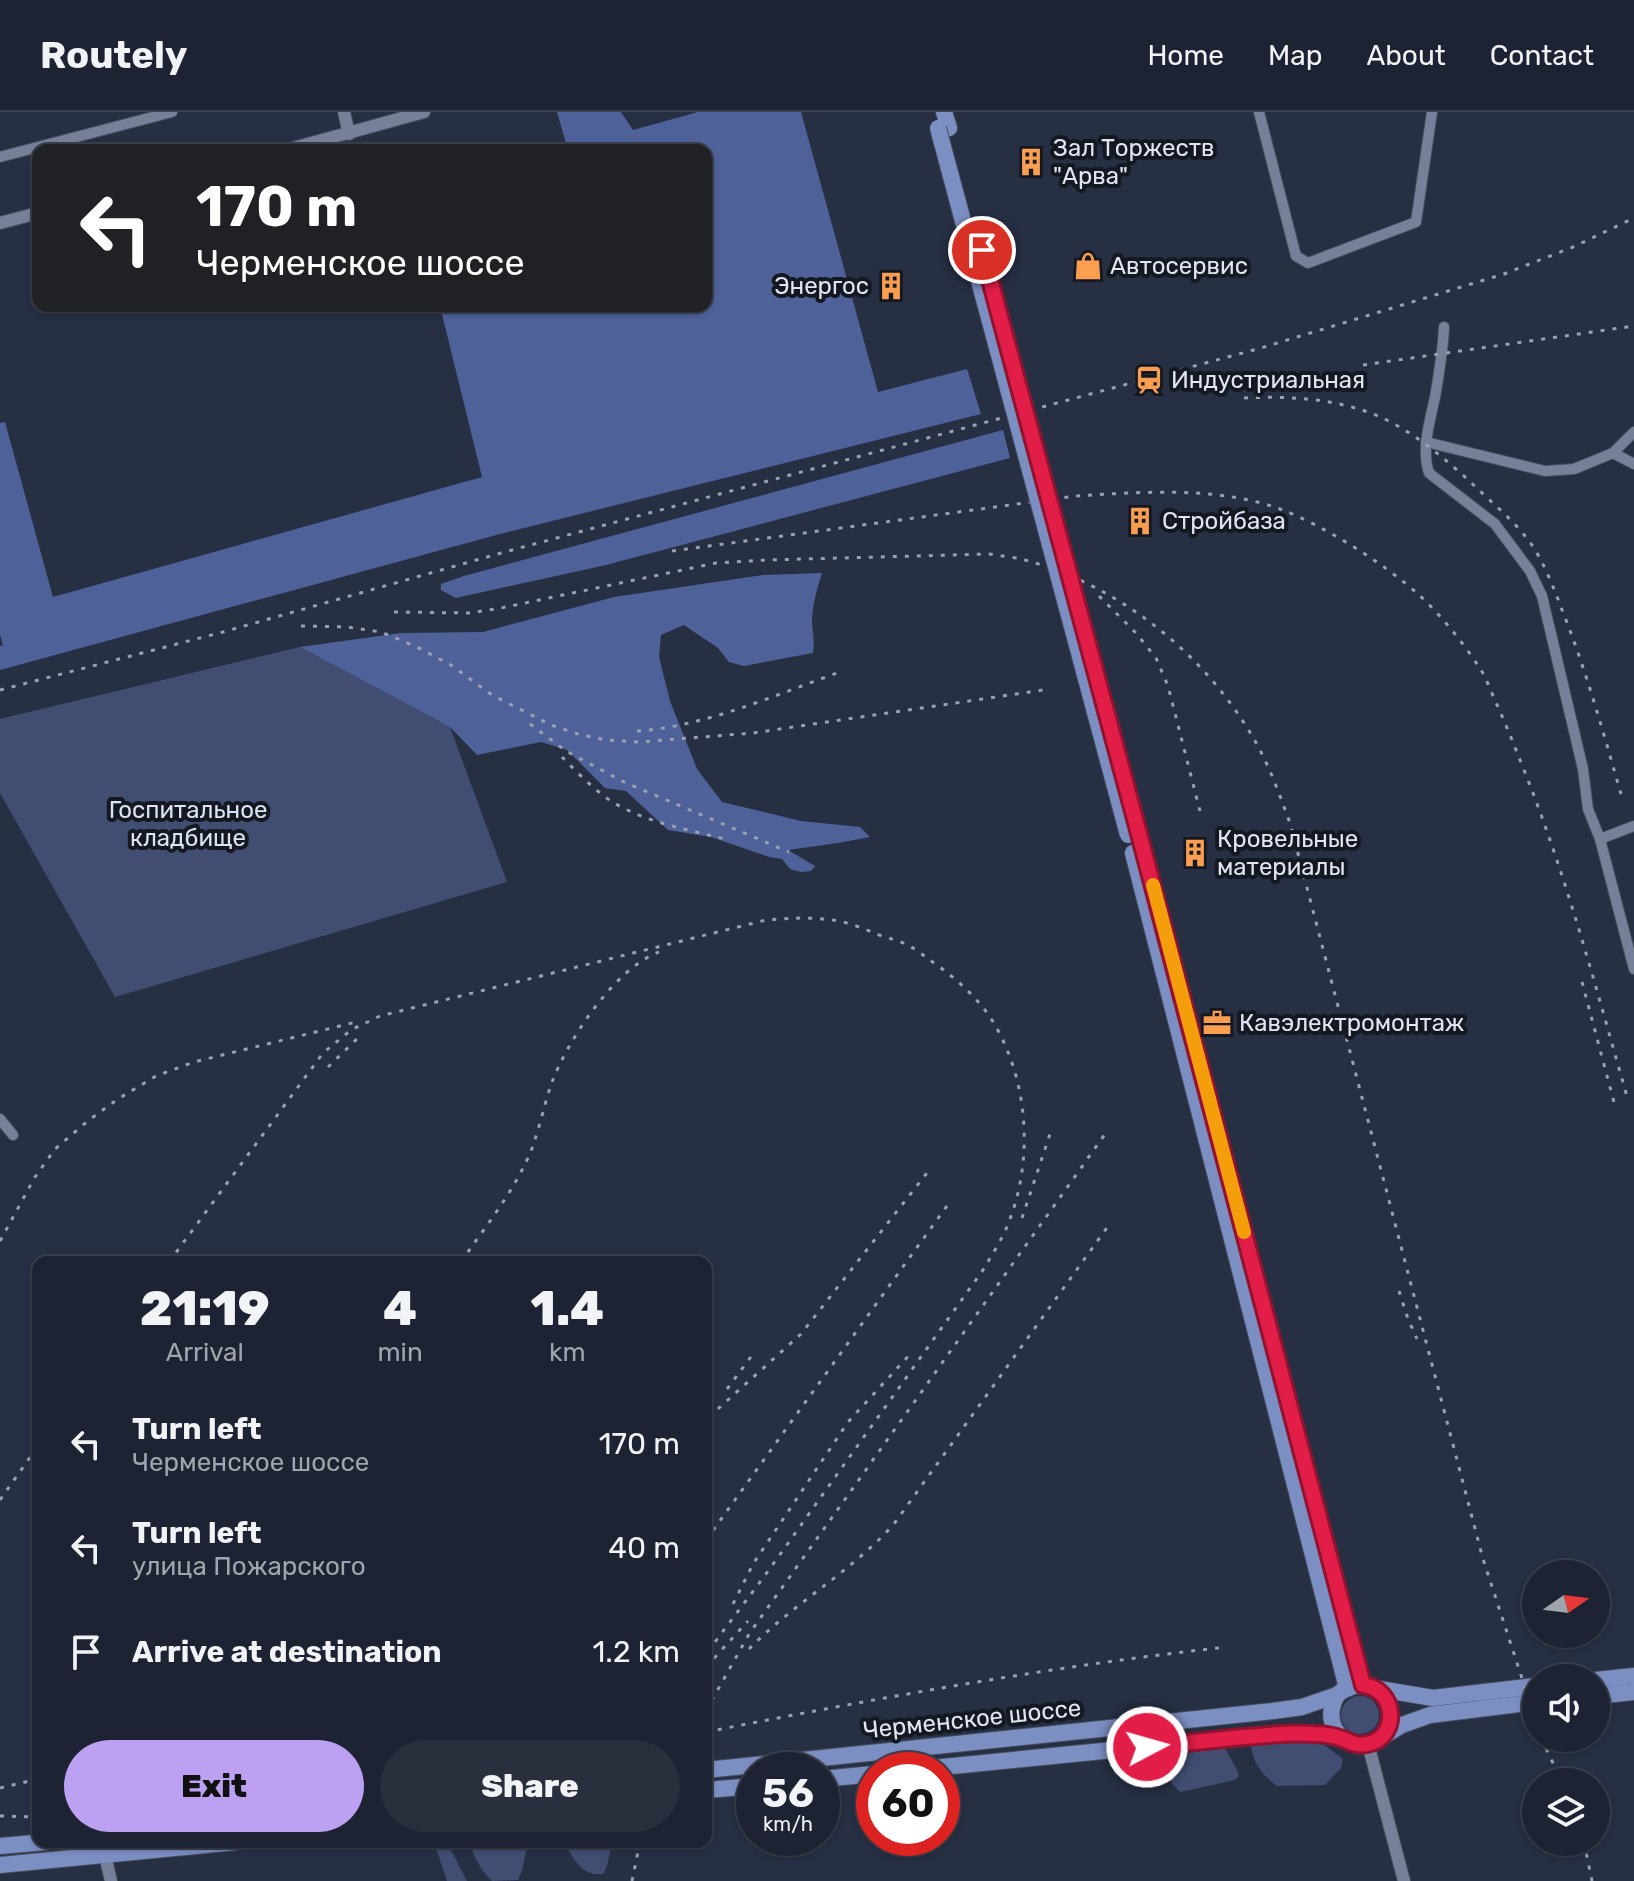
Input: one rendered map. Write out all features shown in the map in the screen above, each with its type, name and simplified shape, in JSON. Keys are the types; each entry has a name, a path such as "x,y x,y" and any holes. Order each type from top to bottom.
{"main road":[{"path":"941,120 1133,833 1354,1689"},
{"path":"1610,1679 1634,1676"},
{"name":"Черменское шоссе","path":"712,1769 1273,1711 1302,1707 1354,1689 1433,1698 1522,1688"},
{"path":"1343,1739 1333,1727 1331,1708 1354,1689"},
{"path":"1354,1689 1384,1696 1390,1709 1389,1726 1373,1742"},
{"path":"1610,1695 1634,1692"},
{"path":"1373,1742 1402,1725 1430,1715 1522,1704"},
{"name":"Черменское шоссе","path":"960,1765 1274,1734 1316,1734 1356,1745 1373,1742"},
{"path":"712,1790 736,1788"},
{"path":"0,1846 32,1843"},
{"path":"0,1865 103,1849"}],"street":[{"path":"54,144 172,112"},
{"path":"344,112 349,134"},
{"path":"310,144 424,112"},
{"path":"1259,112 1296,256 1308,263 1416,222 1432,112"},
{"path":"0,157 32,149"},
{"path":"0,223 32,215"},
{"path":"1444,327 1426,442 1426,464 1429,473 1495,524 1530,571 1542,596 1583,769 1588,809 1600,839 1634,969"},
{"path":"1426,442 1545,471 1574,469 1613,453 1634,432"},
{"path":"1613,453 1634,464"},
{"path":"1600,839 1634,826"},
{"path":"0,1119 13,1135"},
{"path":"1373,1742 1404,1881"},
{"path":"103,1849 111,1881"}],"green space":[{"name":"Госпитальное кладбище","path":"300,647 450,727 507,882 115,997 0,793 0,719"},
{"path":"1360,1696 1374,1701 1379,1715 1374,1729 1360,1734 1346,1729 1341,1715 1346,1701"},
{"path":"1306,1739 1326,1746 1343,1759 1341,1768 1325,1785 1277,1786 1255,1761 1251,1742"},
{"path":"1222,1743 1239,1776 1235,1780 1181,1792 1170,1780 1157,1754"},
{"path":"436,1848 447,1848 452,1852 467,1881 447,1881"},
{"path":"472,1848 527,1848 518,1880 492,1881 478,1863"},
{"path":"567,1848 611,1848 603,1874 589,1873"}],"shaded area":[{"path":"557,112 621,112 633,130 698,112 801,112 878,392 967,369 981,414 500,534 0,670 0,646 3,645 0,635 0,423 5,422 53,597 482,477 441,312 712,312 712,144 566,144"},
{"path":"1003,430 1010,458 606,565 456,598 441,590 441,584 464,576"},
{"path":"822,573 813,613 813,653 744,666 729,662 718,648 684,625 661,635 659,657 670,701 697,769 722,802 801,821 860,827 870,837 788,850 815,866 811,871 790,869 782,859 711,837 668,830 626,791 605,788 567,750 541,742 477,755 450,727 300,647 401,633 483,632 614,597 763,575"}],"railway":[{"path":"0,690 1261,348 1504,274 1573,247 1634,218"},
{"path":"1363,365 1634,326"},
{"path":"1244,398 1320,401 1381,417 1440,456 1525,535 1553,586 1574,641 1621,794"},
{"path":"672,551 1076,496 1153,492 1205,494 1256,502 1297,516 1334,535 1419,595 1452,631 1485,676 1553,848 1628,1100"},
{"path":"394,612 470,613 716,563 989,554 1025,560 1093,586 1125,605 1182,649 1208,675 1251,734 1290,823 1483,1559 1522,1678"},
{"path":"1099,596 1156,658 1168,686 1200,811"},
{"path":"301,626 347,627 381,632 451,665 492,695 551,725 606,740 639,742 753,733 1043,690"},
{"path":"637,731 716,716 843,671"},
{"path":"530,724 566,751 624,782 789,852"},
{"path":"562,757 596,789 621,807 665,824 725,839"},
{"path":"173,1256 323,1053 351,1030 380,1016 766,920 808,918 845,922 908,945 937,965 962,985 984,1009 1012,1063 1019,1088 1024,1140 1023,1166 1011,1216 983,1270 712,1646"},
{"path":"465,1256 525,1164 552,1082 581,1027 626,973 659,952"},
{"path":"1582,982 1615,1106"},
{"path":"0,1241 35,1177 55,1149 118,1099 156,1076 194,1062 356,1022"},
{"path":"328,1067 360,1036"},
{"path":"712,1700 749,1634 1108,1130"},
{"path":"1022,1218 1050,1134"},
{"path":"712,1414 801,1334 930,1169"},
{"path":"712,1532 949,1203"},
{"path":"749,1649 860,1557 894,1524 1111,1222"},
{"path":"1399,1291 1417,1339"},
{"path":"733,1604 753,1564 848,1422 913,1351"},
{"path":"727,1389 753,1354"},
{"path":"0,1500 32,1455"},
{"path":"712,1660 748,1621"},
{"path":"712,1731 966,1684 1227,1647"},
{"path":"1548,1752 1555,1768"},
{"path":"0,1788 32,1780"},
{"path":"0,1816 32,1817"},
{"path":"632,1881 639,1848"},
{"path":"1587,1856 1592,1881"}],"slow traffic":[{"path":"1153,885 1244,1232"}],"place":[{"name":"Зал Торжеств \"Арва\"","path":"1031,162"},
{"name":"Автосервис","path":"1088,266"},
{"name":"Энергос","path":"891,286"},
{"name":"Индустриальная","path":"1149,380"},
{"name":"Стройбаза","path":"1140,521"},
{"name":"Кровельные материалы","path":"1195,853"},
{"name":"Кавэлектромонтаж","path":"1217,1023"}],"route":[{"path":"982,250 1363,1685 1371,1686 1384,1696 1391,1716 1384,1734 1364,1745 1316,1734 1274,1734 1147,1747"}]}
